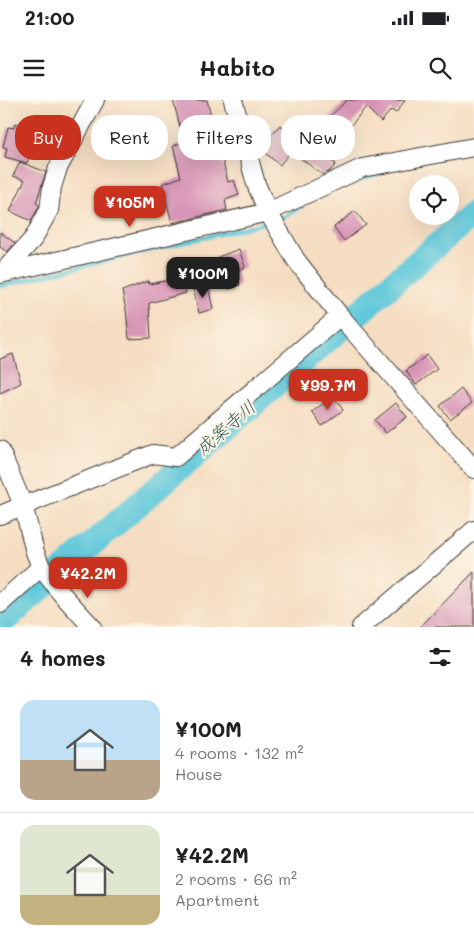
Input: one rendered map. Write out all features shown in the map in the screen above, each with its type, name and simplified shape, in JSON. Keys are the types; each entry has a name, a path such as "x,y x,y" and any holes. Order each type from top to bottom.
{"street":[{"path":"1,274 32,239 50,210 52,187 58,168 95,100"},
{"path":"233,100 256,184 268,212 296,260 340,316 474,469"},
{"path":"1,274 268,212 362,168 474,146"},
{"path":"0,515 152,454 176,457 340,316"},
{"path":"0,450 23,505 35,552 41,567 60,592 92,627"},
{"path":"361,627 474,530"},
{"path":"0,604 41,567"}],"building":[{"path":"173,100 207,100 211,115 178,115 178,119"},
{"path":"347,100 405,100 396,113 391,110 381,122 366,107 355,120 355,115 331,115"},
{"path":"15,123 15,160 5,157 7,148 3,147 8,127 14,128"},
{"path":"281,126 281,160 284,160 280,165 271,158 271,135"},
{"path":"178,144 178,160 222,160 228,182 234,180 239,195 225,200 227,210 172,223 162,184 181,177 173,146"},
{"path":"16,160 28,160 27,163"},
{"path":"303,160 330,160 336,164 323,175"},
{"path":"20,162 46,172 36,203 39,207 31,221 10,211 25,180 13,176"},
{"path":"355,211 366,225 344,241 334,227"},
{"path":"0,232 15,243 7,252 0,247"},
{"path":"239,249 245,267 236,271 240,285 229,289 218,257"},
{"path":"182,278 186,293 149,303 151,338 129,339 122,291 148,281 149,284"},
{"path":"208,286 213,309 199,313 193,288"},
{"path":"13,354 21,383 0,393 0,359"},
{"path":"427,355 437,369 416,385 406,371"},
{"path":"461,389 472,403 450,419 440,406"},
{"path":"333,396 343,410 322,426 312,412"},
{"path":"396,403 407,417 386,433 375,420"},
{"path":"474,572 474,627 420,627"}],"waterway":[{"path":"340,187 380,173"},
{"path":"276,220 288,215 304,204"},
{"name":"成案寺川","path":"0,624 474,213"},
{"path":"0,286 269,222"}]}
